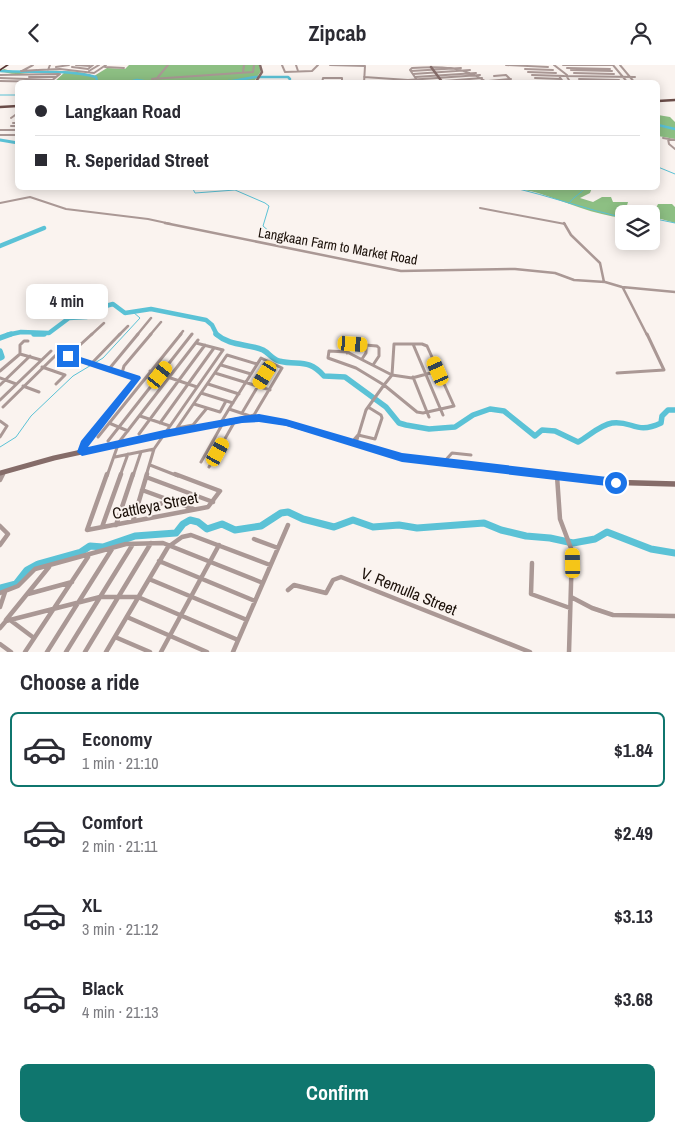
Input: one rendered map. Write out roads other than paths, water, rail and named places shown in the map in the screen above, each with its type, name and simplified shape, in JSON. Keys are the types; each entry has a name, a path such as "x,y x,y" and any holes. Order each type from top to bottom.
{"main road":[{"path":"660,101 675,101"},
{"path":"0,107 15,105"}],"street":[{"path":"37,70 32,65 22,71 48,70 62,65 69,65"},
{"path":"48,70 50,65"},
{"path":"68,69 76,65 92,66"},
{"path":"87,72 99,65"},
{"path":"154,80 168,65"},
{"path":"243,72 244,65"},
{"path":"154,80 254,72 254,65"},
{"path":"258,80 264,70 261,65"},
{"path":"282,65 285,72 312,71 318,65"},
{"path":"296,65 298,71"},
{"path":"330,65 365,65 364,77 390,80"},
{"path":"415,77 456,65 473,70 482,78 455,80"},
{"path":"506,65 548,67"},
{"path":"545,65 553,70 561,79"},
{"path":"554,65 570,80"},
{"path":"562,65 612,65 626,80"},
{"path":"562,65 571,70 579,79 599,80"},
{"path":"606,65 618,80"},
{"path":"620,65 633,80"},
{"path":"72,67 88,69 92,66"},
{"path":"56,67 96,73 105,66 124,67"},
{"path":"521,66 535,79 561,79"},
{"path":"413,74 464,68"},
{"path":"567,68 612,71"},
{"path":"525,69 553,70"},
{"path":"417,80 412,70 477,73"},
{"path":"434,71 473,70"},
{"path":"571,70 612,71"},
{"path":"434,71 441,80"},
{"path":"574,73 612,71"},
{"path":"2,72 5,75 59,73 53,80 5,78"},
{"path":"2,72 5,78"},
{"path":"2,72 22,80"},
{"path":"528,72 556,73"},
{"path":"45,77 52,73"},
{"path":"50,77 52,73"},
{"path":"40,77 44,74"},
{"path":"5,78 10,75"},
{"path":"10,79 15,75"},
{"path":"15,79 20,75"},
{"path":"20,79 25,75"},
{"path":"26,79 32,75"},
{"path":"448,80 480,75"},
{"path":"506,75 511,79 504,80 498,80 494,76 506,75"},
{"path":"532,75 635,77"},
{"path":"29,77 56,77"},
{"path":"323,80 324,78 342,78 342,80"},
{"path":"408,80 417,80"},
{"path":"11,127 15,126"},
{"path":"0,130 15,131"},
{"path":"0,135 15,135"},
{"path":"663,138 674,141 675,148"},
{"path":"668,140 675,148"},
{"name":"Langkaan Farm to Market Road","path":"0,203 30,197 71,210 148,219 401,271 515,269 555,273 574,279 605,282 622,287 675,292"},
{"path":"480,208 564,223 570,235 592,253 599,262 602,279 605,282"},
{"path":"617,373 664,370 622,287"},
{"path":"109,369 151,318"},
{"path":"122,373 124,366 161,322"},
{"path":"68,356 104,323"},
{"path":"92,363 128,326"},
{"path":"98,437 183,331"},
{"path":"108,441 192,334"},
{"path":"0,371 20,354 20,345 24,341 28,341"},
{"path":"133,521 154,449 223,350 197,341 118,444 115,457 154,449"},
{"path":"347,353 353,344 377,346 380,348 379,358 373,365"},
{"path":"412,344 443,415"},
{"path":"354,442 368,407 385,386 392,375 393,345 412,344 426,346 438,371 454,407 427,412 415,411 385,386 356,368 328,357 330,350 347,353 392,375 402,378 438,371"},
{"path":"139,434 205,345"},
{"path":"362,359 366,353 366,345"},
{"path":"160,423 214,347"},
{"path":"0,400 51,351"},
{"path":"20,354 41,360"},
{"path":"2,407 57,354 92,363 137,379 84,444 82,452"},
{"path":"207,408 193,425 177,428 227,355 257,364"},
{"path":"0,385 30,356"},
{"path":"201,461 229,409 261,358 282,368 254,415 229,409"},
{"path":"242,413 271,364"},
{"path":"221,365 251,374"},
{"path":"42,367 65,375 56,384"},
{"path":"150,371 198,387"},
{"path":"215,373 270,390"},
{"path":"413,377 429,417"},
{"path":"0,378 16,384"},
{"path":"208,384 239,394"},
{"path":"23,386 39,393"},
{"path":"201,393 233,403"},
{"path":"194,404 220,412 226,401"},
{"path":"358,435 374,439 380,427 381,415 368,407"},
{"path":"140,416 170,427"},
{"path":"0,480 2,473 82,452 164,434 259,418 286,423 402,457 612,482 675,484"},
{"path":"0,421 7,426 0,437"},
{"path":"209,467 235,421"},
{"path":"109,423 128,431"},
{"path":"116,525 141,452"},
{"path":"443,463 452,453 471,455"},
{"path":"102,528 128,454"},
{"name":"Cattleya Street","path":"115,457 87,530 208,507 214,502 220,491 150,465"},
{"path":"557,476 560,519 571,547 573,576 569,652"},
{"path":"146,477 214,502"},
{"path":"142,490 195,509"},
{"path":"136,509 174,501"},
{"path":"233,652 288,525"},
{"path":"0,526 8,534 0,545"},
{"path":"106,652 159,561 170,545 182,537 191,535 270,565"},
{"path":"254,539 278,548"},
{"path":"66,652 133,543"},
{"path":"0,607 3,593 18,586 34,569 133,543 170,545 263,583"},
{"path":"85,652 151,543"},
{"path":"161,652 219,545"},
{"path":"46,652 113,548"},
{"path":"25,652 89,555"},
{"path":"159,561 255,601"},
{"path":"532,563 531,594 570,608"},
{"path":"0,628 8,621 49,566"},
{"name":"V. Remulla Street","path":"288,590 294,585 322,594 326,593 333,580 341,577 530,652"},
{"path":"149,579 247,620"},
{"path":"27,594 72,582"},
{"path":"8,621 100,597 138,597 238,640"},
{"path":"571,597 613,615 675,616"},
{"path":"127,617 207,652"},
{"path":"8,621 34,638"},
{"path":"115,637 150,652"},
{"path":"0,644 10,652"}],"waterway":[{"path":"0,71 72,73 96,77 97,80"},
{"path":"238,80 255,77 288,77 290,80"},
{"path":"0,95 15,95"},
{"path":"660,125 675,129"},
{"path":"0,140 15,142"},
{"path":"660,168 675,174"},
{"path":"194,190 195,193 235,190"},
{"path":"235,190 269,206 263,226 270,232"},
{"path":"523,190 569,203"},
{"path":"569,203 583,190"},
{"path":"569,203 615,216"},
{"path":"660,220 675,223"},
{"path":"0,246 44,228"},
{"path":"10,334 21,332 49,333 69,318 87,317 102,307 113,304 125,313 151,309 206,320 212,325 217,334"},
{"path":"0,447 16,437 31,416 73,376 103,358 140,318 133,312"},
{"path":"0,338 10,334"},
{"path":"34,334 44,334"},
{"path":"217,334 227,341 263,350 279,361 308,365 318,370 324,376 345,377 386,407 399,423 429,429 455,427 473,415 490,409 504,411 535,436 542,430 555,431 578,442 599,428 612,423 625,423 646,428 653,426 661,423 662,416 668,410 675,410"},
{"path":"0,351 2,357 0,358"},
{"path":"0,588 16,584 27,570 38,564 81,552 90,546 103,547 135,536 176,533 183,524 190,520 198,522 207,529 222,524 235,530 261,526 281,513 288,512 303,519 334,527 353,520 373,527 399,525 417,528 484,523 501,530 526,536 550,538 573,543 595,539 607,532 651,549 675,553"}]}
